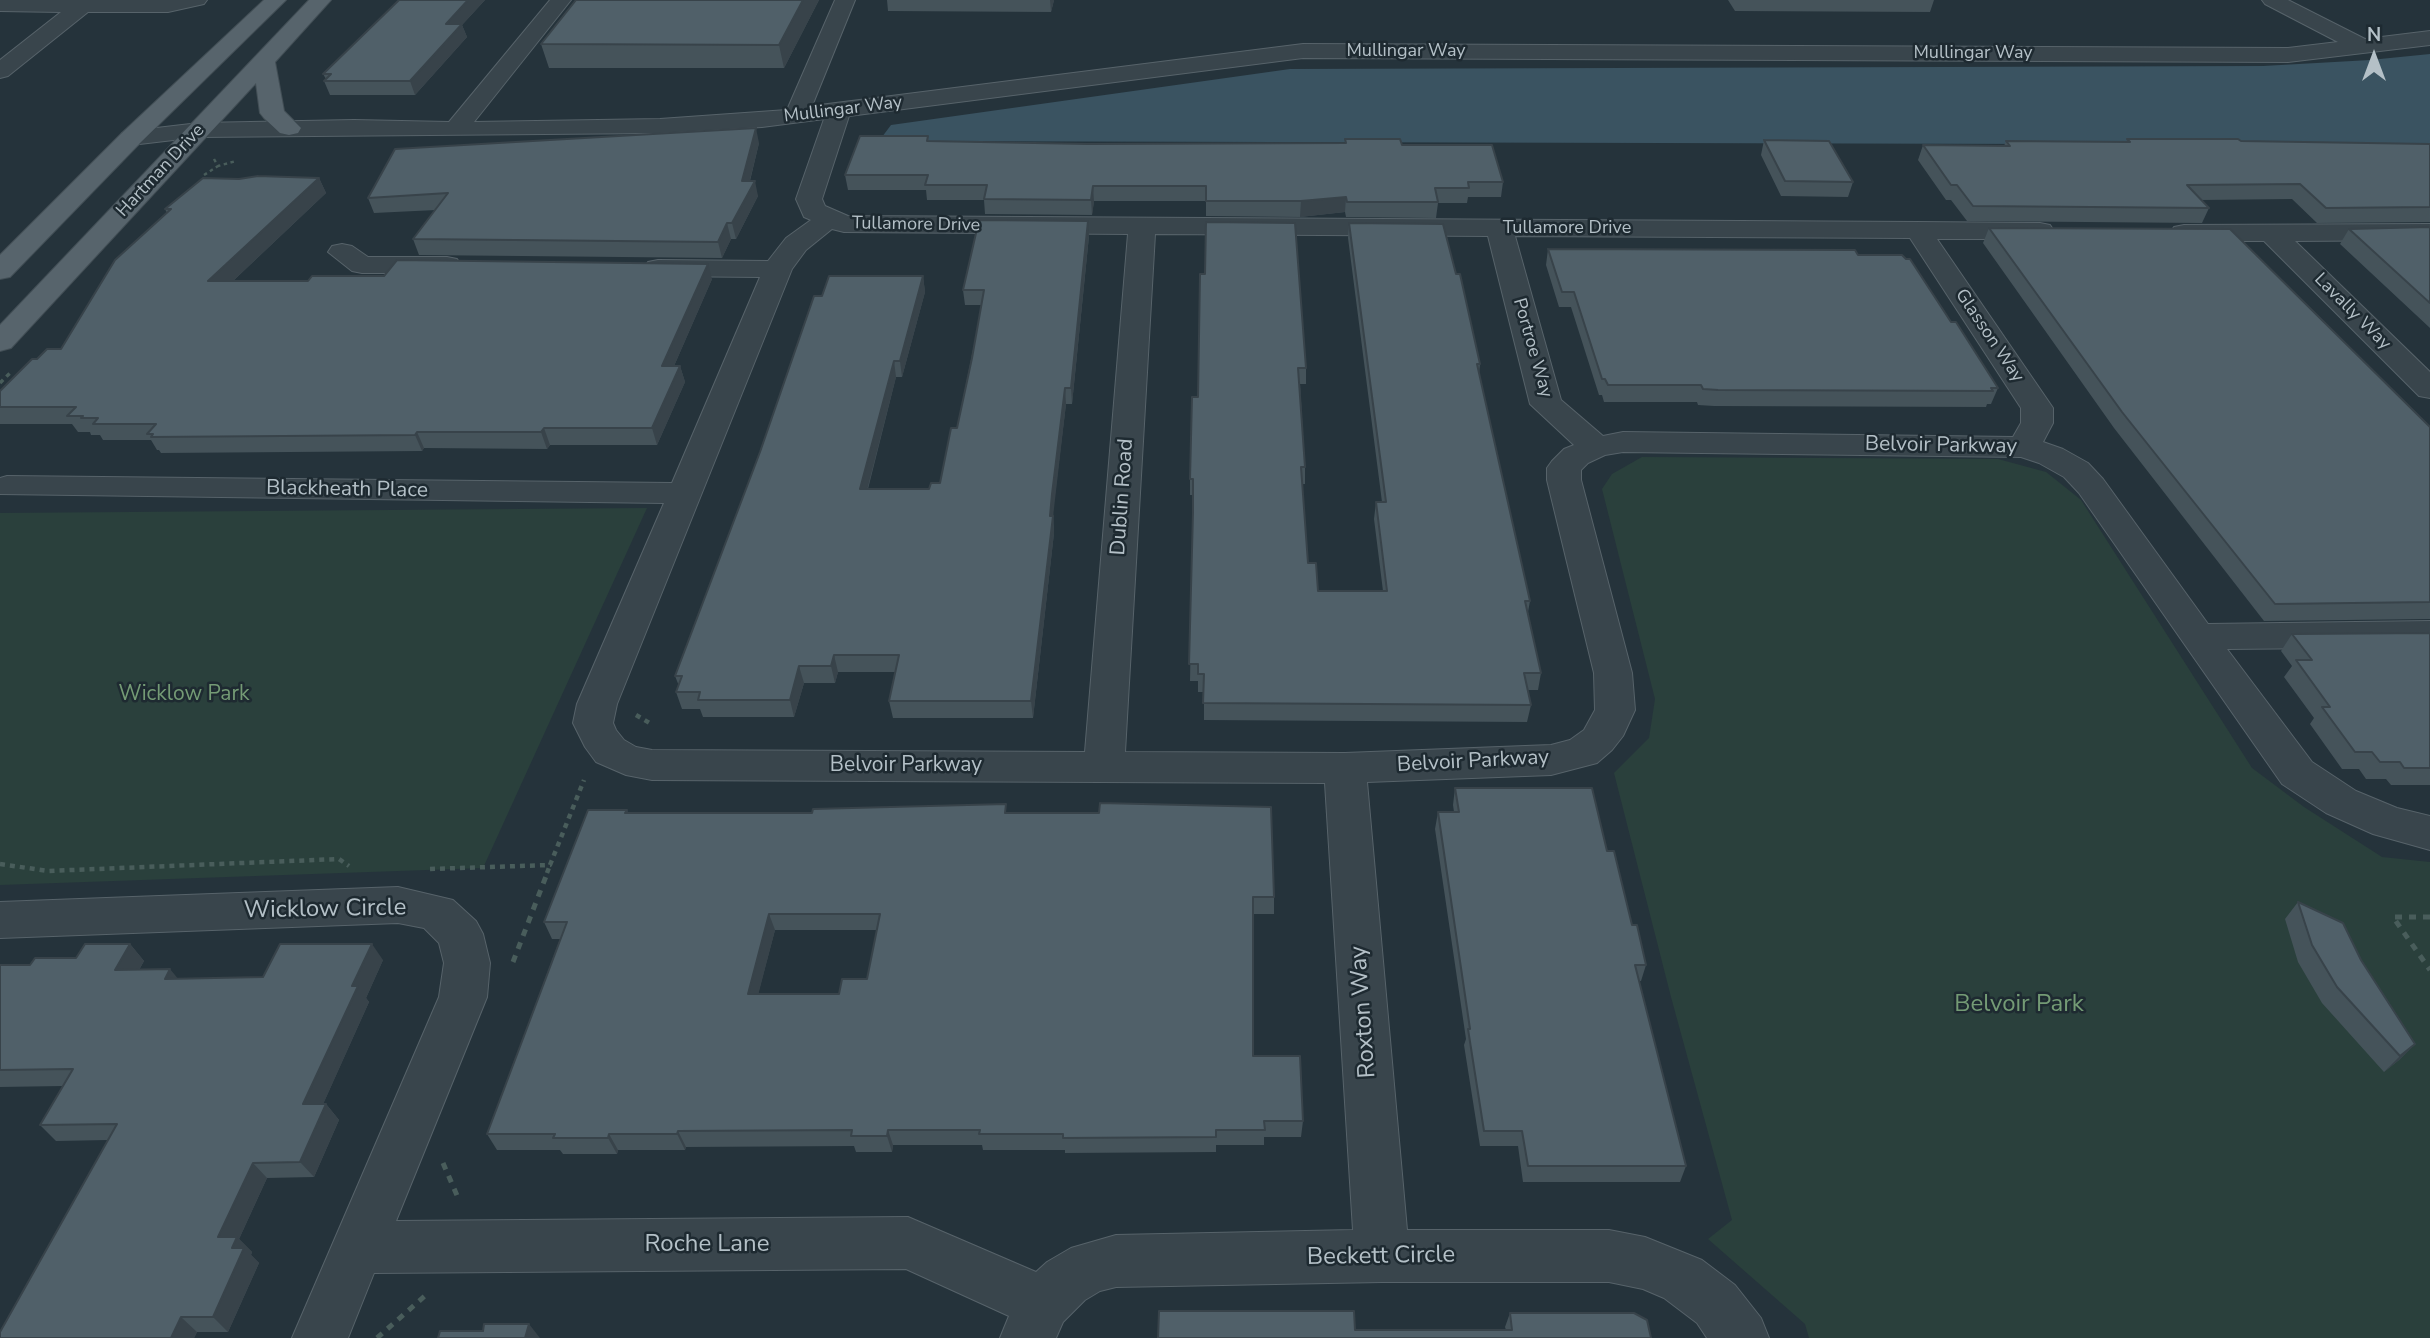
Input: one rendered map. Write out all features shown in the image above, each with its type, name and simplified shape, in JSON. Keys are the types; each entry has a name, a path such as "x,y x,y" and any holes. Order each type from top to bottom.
{"main road":[{"name":"Hartman Drive","path":"0,271 131,138 276,0"},
{"name":"Hartman Drive","path":"0,341 202,137 264,61 321,0"},
{"path":"264,61 272,113 289,128"}],"street":[{"path":"0,5 168,6 197,0"},
{"path":"456,129 561,0"},
{"path":"796,116 845,0"},
{"path":"2272,0 2362,46"},
{"path":"2300,0 2390,43"},
{"path":"0,71 83,5"},
{"name":"Mullingar Way","path":"202,137 289,128 426,130 660,125 796,116 1303,51 2288,55 2430,38"},
{"name":"Tullamore Drive","path":"839,111 809,199 814,211 828,219 864,226 2068,232"},
{"name":"Mullingar Way","path":"131,138 345,138 426,130"},
{"path":"614,753 599,737 593,723 597,704 778,269 791,250 828,219"},
{"name":"Dublin Road","path":"1104,767 1142,227"},
{"name":"Portroe Way","path":"1500,229 1546,404 1597,447"},
{"name":"Glasson Way","path":"1918,230 2037,408 2037,423 2025,447"},
{"path":"2164,233 2430,232"},
{"name":"Lavally Way","path":"2273,234 2430,389"},
{"path":"342,252 362,265 474,266"},
{"path":"627,267 778,269"},
{"name":"Belvoir Parkway","path":"614,753 626,760 652,765 1345,768 1551,760 1583,752 1598,740 1609,726 1615,710 1613,673 1564,480 1564,468 1576,456 1597,447 1623,442 2025,447 2051,456 2076,470 2091,486 2297,773 2341,802 2388,822 2430,833"},
{"name":"Blackheath Place","path":"7,486 686,493"},
{"path":"2197,637 2430,634"},
{"name":"Roxton Way","path":"1345,768 1382,1256"},
{"name":"Wicklow Circle","path":"0,920 398,905 437,913 460,934 467,963 463,997 320,1338"},
{"name":"Roche Lane","path":"358,1247 908,1243 1036,1320"},
{"name":"Beckett Circle","path":"1036,1320 1066,1281 1090,1267 1116,1261 1382,1256 1609,1256 1645,1263 1684,1279 1716,1304 1741,1338"}],"path":[{"path":"202,137 218,166 241,160"},
{"path":"426,870 550,865 587,773 653,725 632,712"},
{"path":"0,864 48,871 339,859 357,872"},
{"path":"2430,917 2393,917 2430,970"}],"green space":[{"name":"Belvoir Park","path":"1642,457 1998,459 2046,472 2081,500 2252,768 2304,807 2382,857 2430,862 2430,1338 1809,1338 1805,1324 1708,1239 1732,1220 1614,773 1649,738 1655,699 1602,489 1612,474"},
{"name":"Wicklow Park","path":"647,508 483,868 0,885 0,513"}],"water":[{"path":"2430,54 2430,145 879,141 891,125 1290,69 2263,66"}],"building":[{"path":"399,0 468,0 446,24 462,24 410,81 324,81 331,74 323,74"},
{"path":"576,0 803,0 779,45 541,44"},
{"path":"756,128 742,181 755,181 732,223 727,223 718,242 413,239 448,193 368,198 395,149"},
{"path":"860,136 928,136 927,141 1088,144 1346,143 1345,139 1400,139 1402,145 1492,145 1503,182 1468,182 1469,188 1435,188 1438,202 1347,202 1346,197 1301,201 1206,201 1206,186 1093,186 1091,200 984,199 987,185 925,185 928,175 845,175"},
{"path":"2127,139 2430,144 2430,207 2326,208 2300,184 2187,185 2209,208 1973,206 1957,185 1951,185 1923,145 2010,146 2006,141 2130,142"},
{"path":"1764,140 1829,141 1853,182 1785,181"},
{"path":"258,176 319,178 208,281 308,281 312,276 384,276 397,260 708,264 662,366 680,366 652,428 544,428 541,432 417,432 415,435 151,437 153,434 147,434 156,424 93,424 98,418 67,416 76,407 0,407 0,391 32,359 37,359 47,349 61,349 115,260 171,209 165,209 203,178 239,179"},
{"path":"979,220 1088,221 1071,388 1065,388 1052,494 1050,516 1053,516 1031,701 889,701 899,655 834,655 831,666 799,666 790,700 698,700 700,692 676,692 682,676 675,676 760,452 814,296 822,296 829,276 923,276 900,361 894,361 860,489 929,489 931,483 940,483 951,428 957,428 984,290 963,290"},
{"path":"1206,222 1295,223 1306,368 1298,368 1305,467 1301,467 1308,563 1316,563 1318,591 1387,591 1376,502 1386,502 1349,223 1443,224 1456,274 1460,274 1480,364 1477,364 1530,601 1525,601 1541,673 1524,673 1531,705 1203,703 1204,674 1198,674 1198,664 1189,664 1193,512 1193,479 1190,479 1192,397 1198,397 1200,274 1205,274"},
{"path":"2430,227 2430,303 2349,229"},
{"path":"1989,228 2230,229 2430,427 2430,602 2275,604 2122,412"},
{"path":"1548,249 1855,250 1858,255 1902,255 1910,259 1951,322 1956,322 1998,388 1991,388 1993,391 1718,390 1703,389 1701,385 1608,385 1605,379 1602,379 1574,292 1562,292"},
{"path":"2430,633 2430,768 2404,768 2400,762 2380,762 2372,752 2355,752 2322,707 2330,707 2296,660 2312,660 2292,634"},
{"path":"1455,788 1592,788 1607,851 1614,851 1632,925 1637,925 1646,965 1635,965 1686,1166 1528,1166 1522,1131 1484,1131 1438,812 1459,812"},
{"path":"1100,803 1271,807 1274,897 1253,897 1253,1056 1300,1056 1303,1121 1264,1121 1265,1130 1216,1130 1216,1137 1063,1138 1063,1134 979,1134 980,1130 888,1130 887,1136 851,1136 852,1130 678,1131 677,1134 609,1134 608,1138 553,1138 555,1134 487,1134 567,922 544,922 588,810 627,810 625,813 812,813 813,809 1006,804 1005,813 1099,813","holes":["769,914 880,914 867,979 842,979 839,994 748,994"]},
{"path":"2298,902 2343,923 2361,960 2415,1044 2400,1056 2337,987 2312,945"},
{"path":"85,944 130,944 115,970 170,969 165,979 263,977 280,944 372,944 352,986 358,986 303,1104 326,1104 300,1162 253,1163 218,1237 237,1237 232,1248 244,1248 213,1317 181,1317 171,1338 0,1338 0,1332 117,1124 40,1125 73,1069 0,1070 0,965 30,965 35,958 76,958"},
{"path":"1159,1311 1354,1311 1355,1330 1512,1330 1510,1313 1634,1313 1647,1320 1651,1338 1158,1338"},
{"path":"484,1324 529,1324 525,1338 438,1338 440,1331 483,1331"}]}
